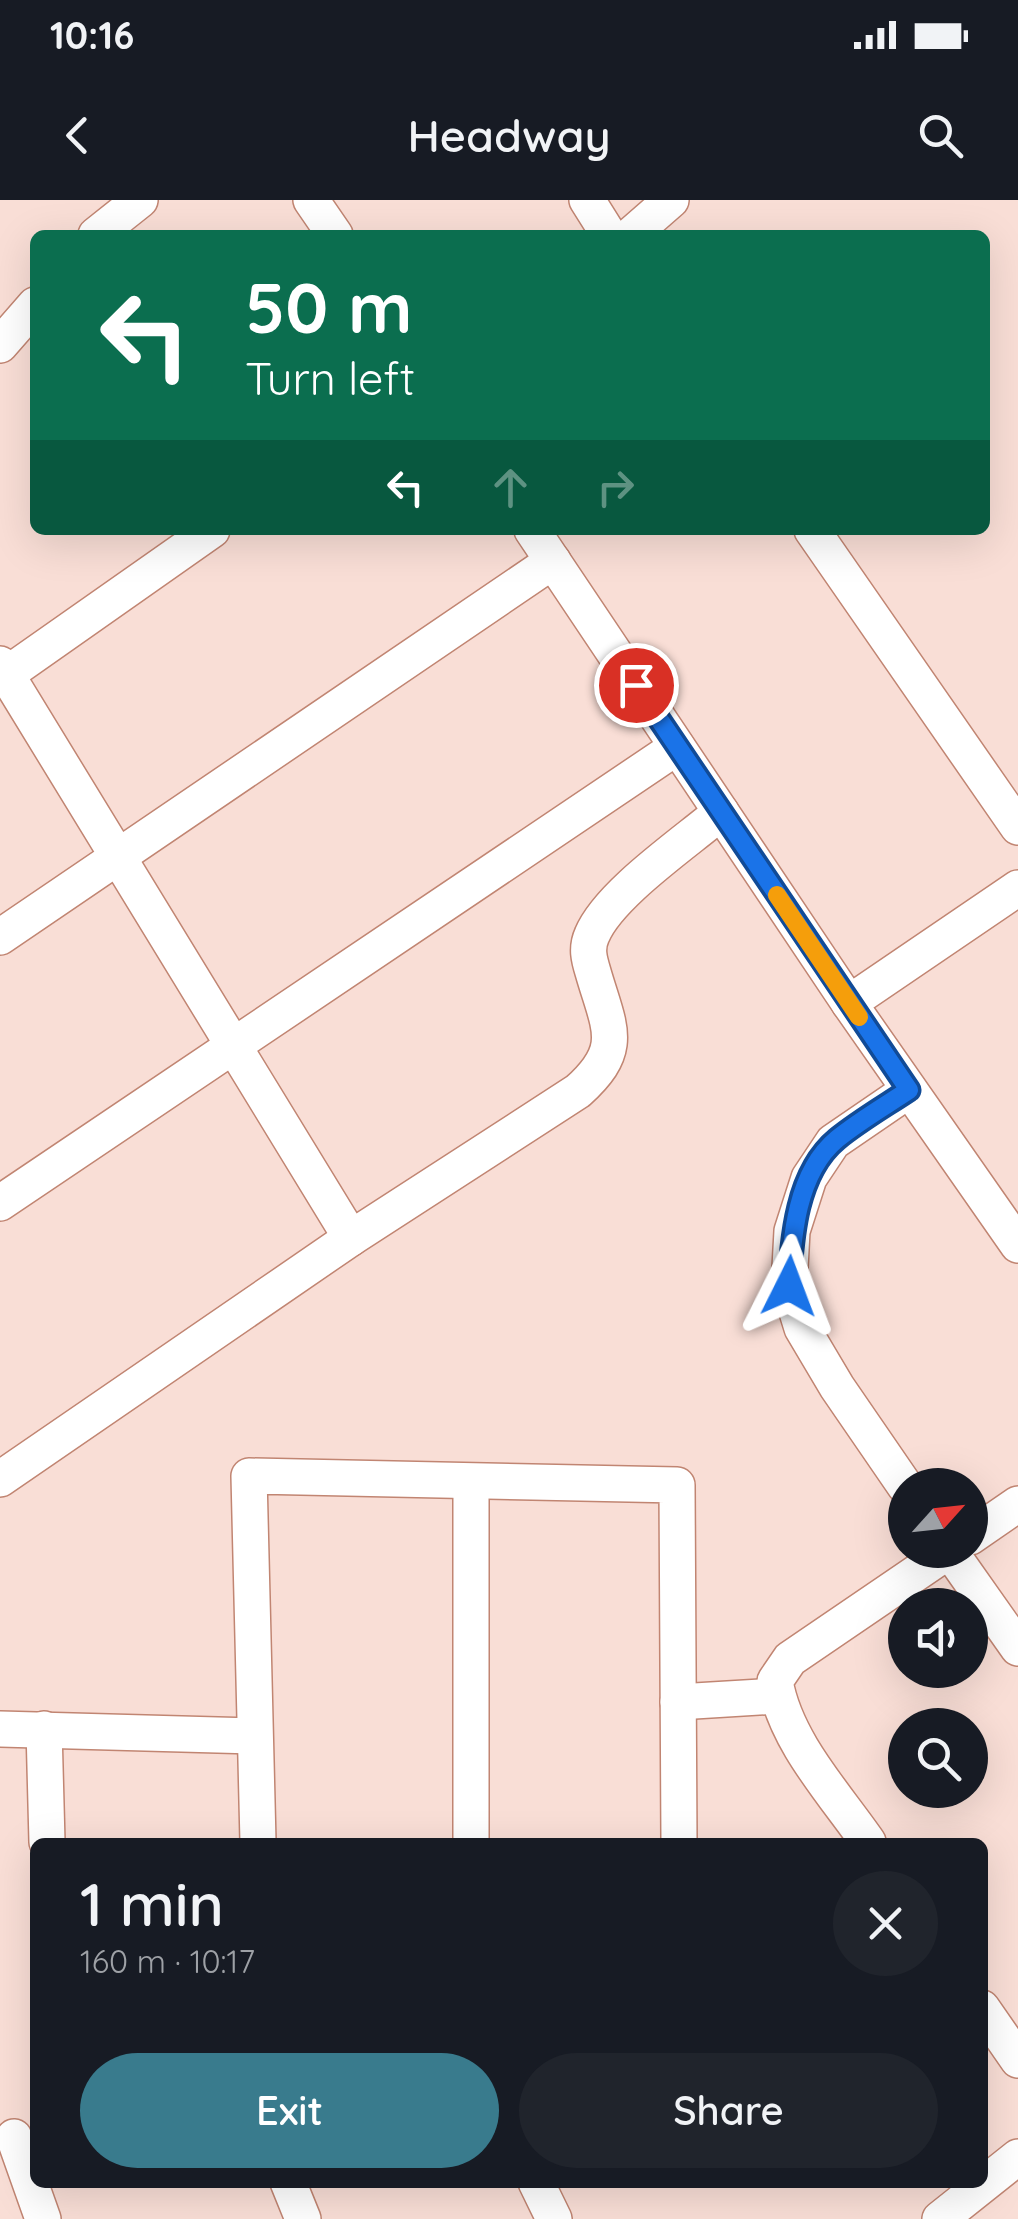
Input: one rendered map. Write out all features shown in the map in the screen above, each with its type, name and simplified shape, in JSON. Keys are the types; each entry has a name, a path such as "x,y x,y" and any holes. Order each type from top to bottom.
{"street":[{"path":"102,230 140,200"},
{"path":"311,200 332,230"},
{"path":"587,200 606,230"},
{"path":"637,230 671,200"},
{"path":"0,345 30,310"},
{"path":"205,535 2,672 351,1238"},
{"path":"535,535 849,1003 1018,1245"},
{"path":"815,535 1018,827"},
{"path":"0,936 553,561"},
{"path":"0,1203 677,747"},
{"path":"0,1479 351,1238 578,1091 598,1073 608,1057 610,1038 587,954 591,936 618,898 721,812"},
{"path":"849,1003 1018,888"},
{"path":"893,1468 837,1388 802,1328 789,1286 792,1231 809,1178 833,1142 909,1090"},
{"path":"258,1838 249,1476 677,1485 679,1838"},
{"path":"470,1838 471,1483"},
{"path":"988,1524 1018,1504"},
{"path":"865,1838 798,1742 775,1680 790,1659 923,1568"},
{"path":"962,1568 1018,1648"},
{"path":"678,1702 778,1696"},
{"path":"0,1728 254,1736"},
{"path":"44,1729 46,1838"},
{"path":"988,2017 1018,2060"},
{"path":"16,2137 30,2180"},
{"path":"988,2181 1018,2157"},
{"path":"33,2188 43,2219"},
{"path":"290,2188 303,2219"},
{"path":"541,2188 554,2219"},
{"path":"940,2219 979,2188"}],"slow traffic":[{"path":"777,895 859,1017"}],"route":[{"path":"636,685 909,1090 833,1142 809,1178 792,1231 789,1286"}]}
